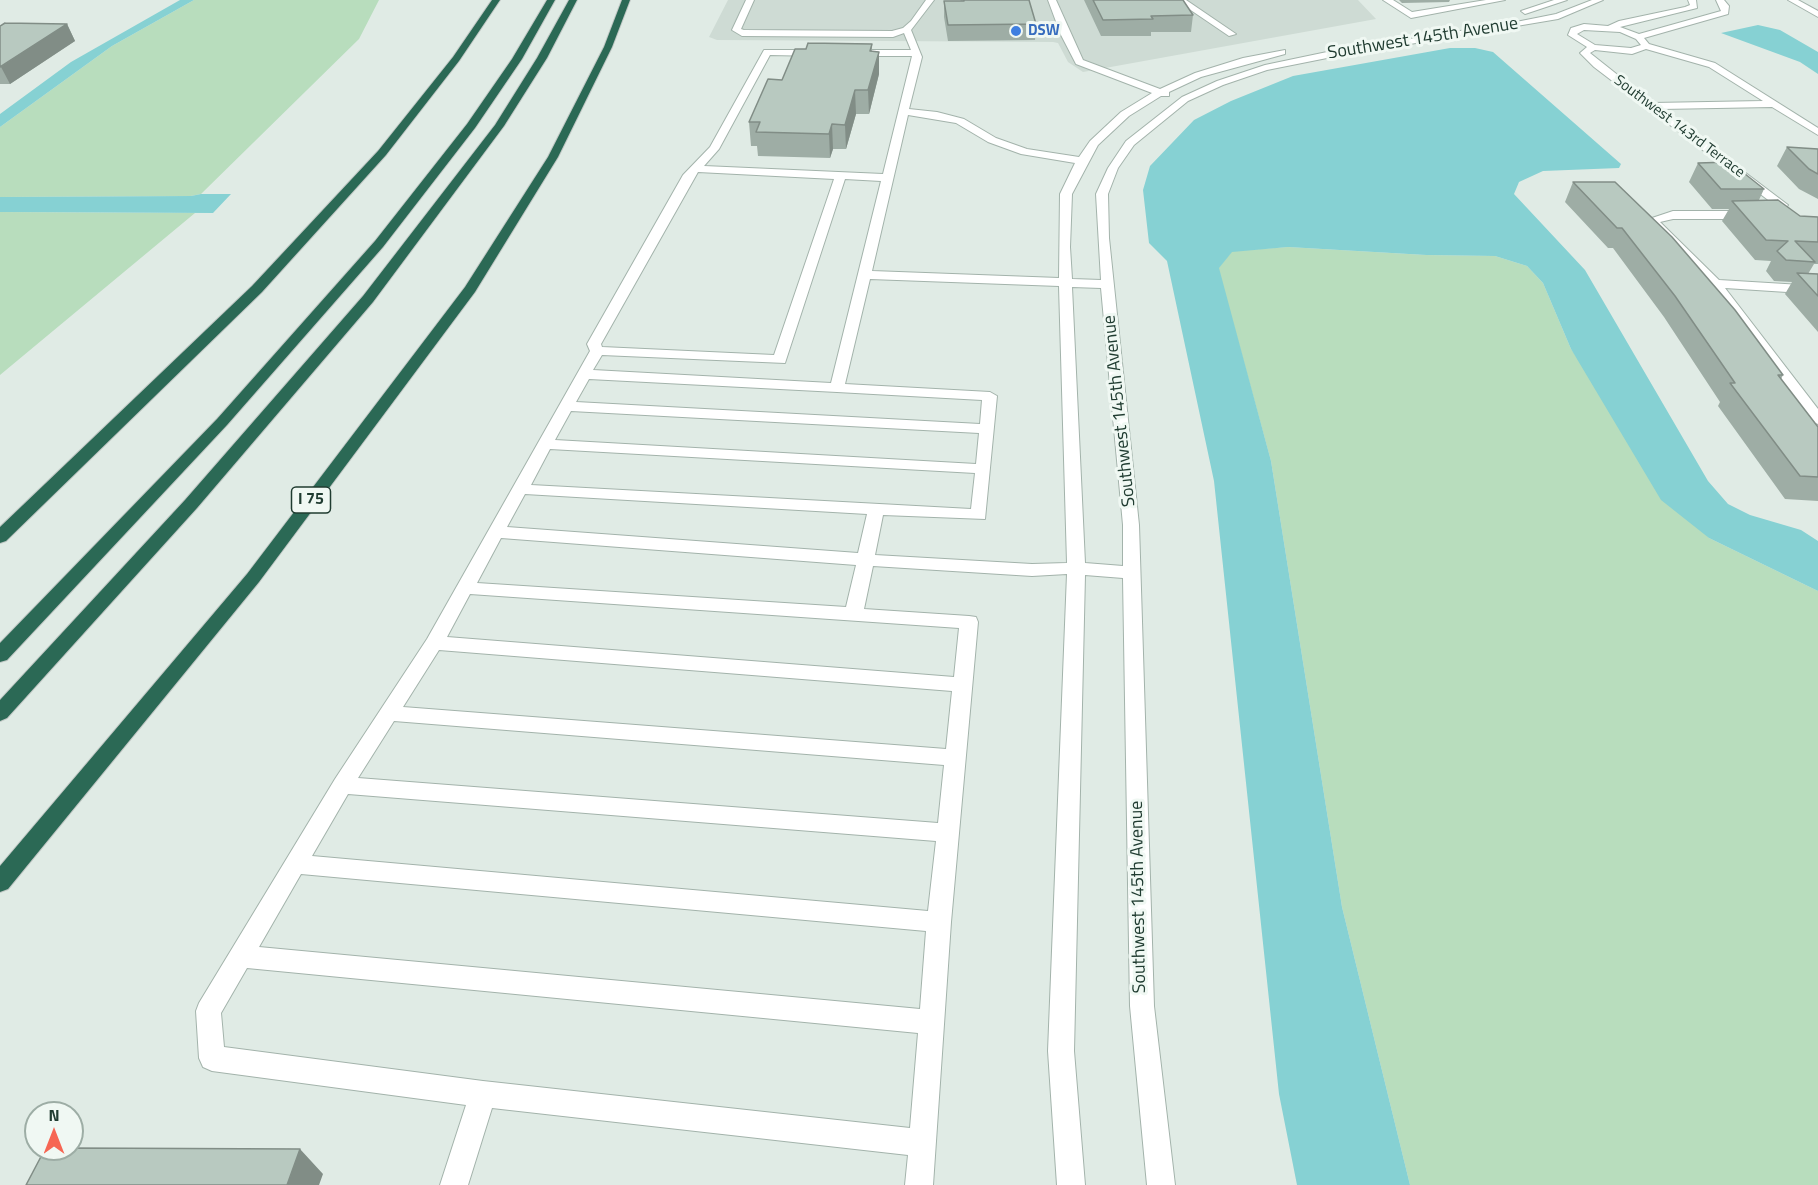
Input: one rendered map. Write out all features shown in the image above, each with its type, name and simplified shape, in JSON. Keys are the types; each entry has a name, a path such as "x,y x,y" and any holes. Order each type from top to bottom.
{"highway":[{"path":"0,537 257,290 382,153 456,59 496,0"},
{"path":"0,654 222,422 379,244 477,117 517,58 550,0"},
{"path":"0,713 199,496 368,300 500,126 542,58 573,0"},
{"name":"I 75","path":"0,882 253,578 470,290 553,157 608,47 627,0"}],"street":[{"path":"750,0 736,30 741,33 893,34 906,30 930,0"},
{"path":"1052,0 1068,43 1080,62 1101,72 1185,99"},
{"path":"1180,0 1232,34"},
{"path":"1387,0 1430,24"},
{"path":"1411,15 1501,0"},
{"name":"Southwest 145th Avenue","path":"1319,45 1493,18 1563,0"},
{"name":"Southwest 145th Avenue","path":"1161,1185 1142,1005 1131,525 1107,284 1102,194 1113,168 1130,143 1152,123 1185,99 1220,83 1265,68 1327,55 1511,26 1558,15 1599,0"},
{"path":"1610,28 1622,22 1688,9 1694,6 1692,0"},
{"path":"1720,0 1725,6 1725,12 1639,37 1610,28 1584,27 1574,30 1572,35 1593,47 1632,51 1646,46 1712,65 1818,132"},
{"path":"1792,0 1818,14"},
{"path":"1658,15 1684,24"},
{"path":"837,388 917,57 912,39 906,30"},
{"path":"1639,37 1646,46"},
{"name":"Southwest 143rd Terrace","path":"1593,47 1585,53 1782,205 1777,212 1760,214 1655,217 1652,220 1715,284"},
{"path":"1071,1185 1061,1051 1076,568 1065,282 1066,194 1082,161 1094,143 1125,114 1160,92 1198,75 1246,60 1297,49"},
{"path":"597,351 594,344 689,175 714,149 767,52 824,52"},
{"path":"846,53 915,53"},
{"path":"1652,106 1775,104"},
{"path":"904,112 937,115 960,121 992,140 1016,149 1082,161"},
{"path":"695,169 889,178"},
{"path":"597,351 780,360 840,176"},
{"path":"866,275 1107,284"},
{"path":"1715,284 1818,290"},
{"path":"1715,284 1818,419"},
{"path":"597,351 434,643 342,785 208,1011 212,1058 483,1094 922,1143"},
{"path":"520,489 980,515 990,396 585,374"},
{"path":"566,406 987,429"},
{"path":"544,444 984,469"},
{"path":"854,614 876,509"},
{"path":"496,532 866,560 1032,570 1076,568 1132,573"},
{"path":"465,588 969,622 939,922 919,1185"},
{"path":"434,643 964,685"},
{"path":"388,713 957,758"},
{"path":"342,785 948,833"},
{"path":"296,864 939,922"},
{"path":"241,956 932,1022"},
{"path":"454,1185 483,1094"}],"shaded area":[{"path":"728,0 1358,0 1376,19 1083,72 1068,62 1058,43 1053,42 717,40 709,37"}],"green space":[{"path":"194,0 379,0 359,39 201,194 191,196 0,197 0,127 112,46"},
{"path":"0,212 195,213 0,375"},
{"path":"1288,247 1426,255 1495,256 1527,266 1543,283 1571,349 1709,538 1818,591 1818,1185 1410,1185 1342,907 1271,461 1218,268 1232,251"}],"water":[{"path":"180,0 194,0 112,46 0,127 0,114 71,62"},
{"path":"1758,25 1780,30 1818,52 1818,74 1800,62 1721,33"},
{"path":"1450,48 1475,48 1493,52 1621,164 1619,168 1543,171 1519,182 1514,194 1585,270 1708,481 1728,504 1750,515 1801,530 1818,541 1818,591 1709,538 1661,500 1571,349 1543,283 1527,266 1495,256 1426,255 1288,247 1232,252 1219,268 1271,461 1342,907 1410,1185 1297,1185 1279,1094 1214,481 1167,261 1149,243 1143,190 1150,166 1194,120 1231,101 1293,76"},
{"path":"231,194 213,213 0,212 0,197 191,196"}],"building":[{"path":"1029,0 1036,24 948,25 944,1"},
{"path":"1093,0 1183,0 1193,15 1103,20"},
{"path":"5,23 67,24 0,67 0,26"},
{"path":"808,43 872,44 870,51 879,52 868,90 855,90 845,125 832,124 829,134 756,132 760,122 749,122 768,79 782,80 795,49 806,49"},
{"path":"1787,147 1818,149 1818,174 1809,169"},
{"path":"1730,162 1764,189 1721,189 1698,163"},
{"path":"1573,182 1615,182 1672,237 1735,310 1783,375 1778,375 1818,427 1818,477 1800,476 1730,383 1735,383 1675,296 1622,228 1617,228"},
{"path":"1778,200 1800,216 1818,217 1818,242 1795,241 1815,262 1786,260 1777,251 1788,241 1766,240 1732,201"},
{"path":"1797,273 1818,274 1818,296"},
{"path":"84,1148 300,1149 287,1185 26,1185 39,1161 84,1161"}],"place":[{"name":"DSW","path":"1016,31"}]}
